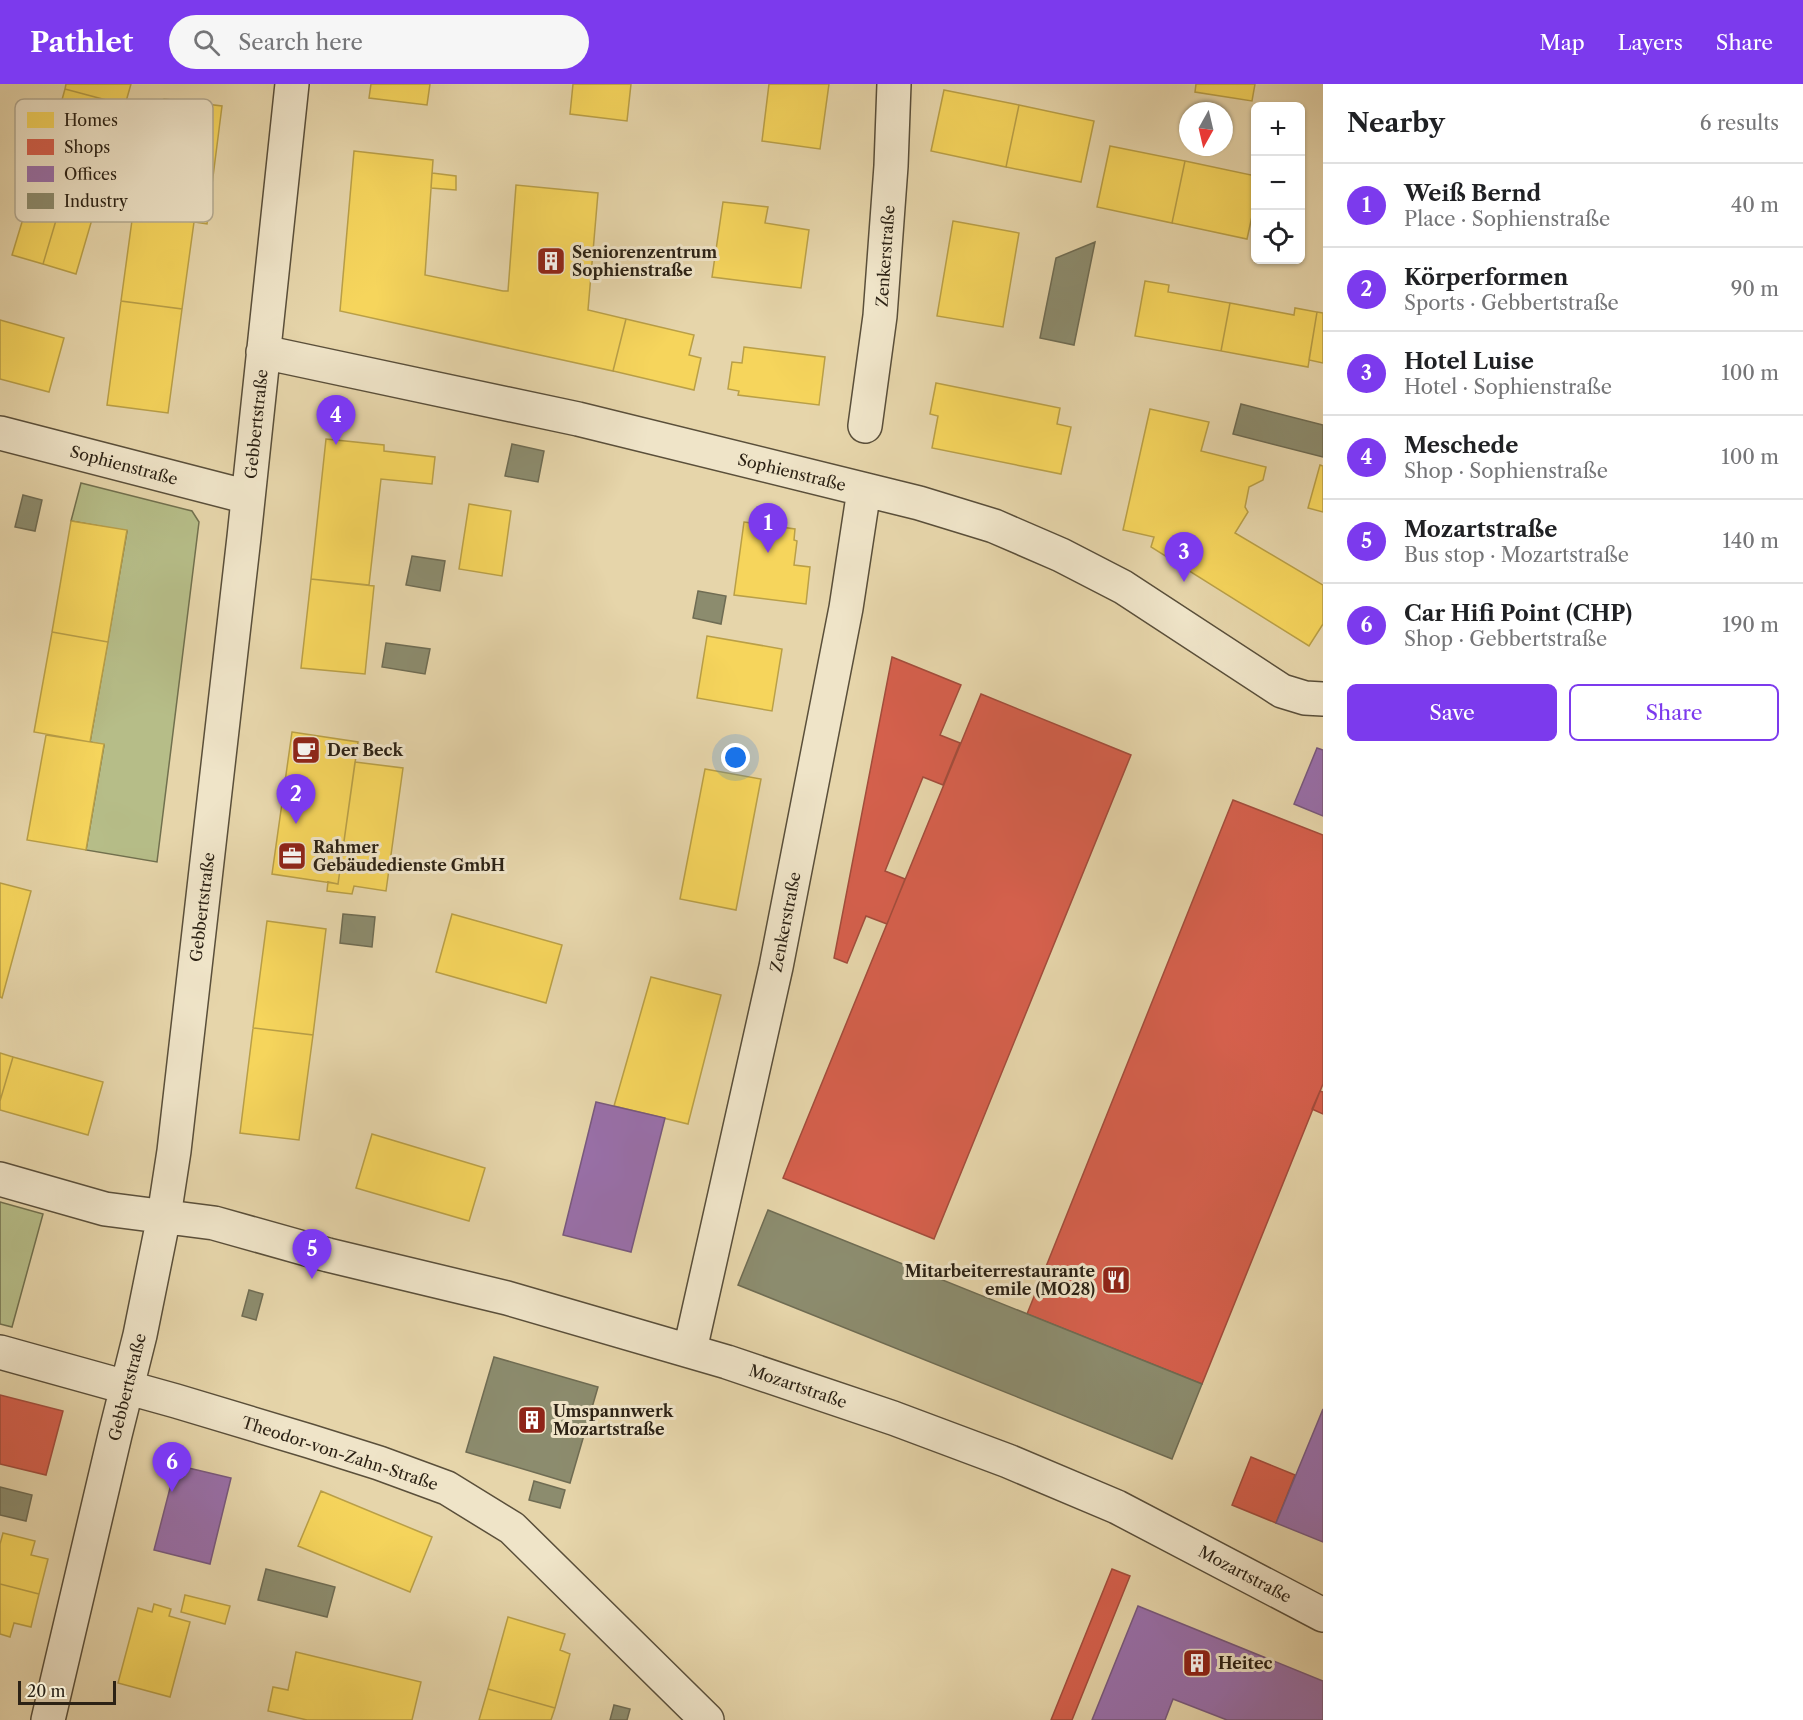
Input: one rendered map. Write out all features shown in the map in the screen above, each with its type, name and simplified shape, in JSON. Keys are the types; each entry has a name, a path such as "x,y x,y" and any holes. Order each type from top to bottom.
{"street":[{"name":"Gebbertstraße","path":"48,1720 140,1335 164,1216 177,1130 292,84"},
{"name":"Zenkerstraße","path":"865,426 880,316 891,166 894,84"},
{"name":"Sophienstraße","path":"263,352 578,419 919,503 994,526 1061,555 1124,587 1282,691 1305,698 1323,699"},
{"name":"Sophienstraße","path":"0,433 248,496"},
{"name":"Zenkerstraße","path":"690,1350 776,967 839,642 864,490"},
{"name":"Mozartstraße","path":"0,1179 105,1209 214,1223 328,1255 507,1298 690,1350 893,1418 1008,1461 1117,1507 1323,1615"},
{"name":"Theodor-von-Zahn-Straße","path":"0,1352 127,1387 379,1463 447,1488 512,1528 707,1720"}],"green space":[{"path":"81,483 192,511 199,522 157,862 86,850 104,745 90,742 127,531 71,521"},
{"path":"0,1202 43,1214 12,1327 0,1324"}],"building: Homes":[{"path":"66,84 131,84 127,99 102,99 65,89"},
{"path":"371,84 430,84 427,105 369,98"},
{"path":"573,84 631,84 627,121 570,114"},
{"path":"769,84 829,84 820,149 762,141"},
{"path":"1196,84 1255,84 1252,101 1195,92"},
{"path":"65,89 102,99 62,99"},
{"path":"944,90 1019,105 1006,167 931,151"},
{"path":"213,105 222,106 213,177"},
{"path":"1019,105 1094,121 1081,182 1006,167"},
{"path":"1110,146 1185,161 1172,223 1097,207"},
{"name":"Seniorenzentrum Sophienstraße","path":"354,151 433,160 425,275 503,291 508,291 516,185 598,193 588,310 626,319 613,371 340,311"},
{"path":"1185,161 1251,175 1251,221 1247,239 1172,223"},
{"path":"432,173 456,176 456,190 431,188"},
{"path":"723,202 768,207 765,223 809,230 801,288 712,277"},
{"path":"953,221 1019,233 1003,327 937,316"},
{"path":"22,222 56,222 43,264 12,255"},
{"path":"56,222 91,222 76,274 43,264"},
{"path":"132,222 194,222 182,309 121,301"},
{"path":"1145,281 1169,285 1168,292 1230,303 1221,351 1135,336"},
{"path":"121,301 182,309 168,413 107,405"},
{"path":"1230,303 1294,315 1295,308 1317,312 1308,367 1221,351"},
{"path":"1317,312 1323,313 1323,363 1309,360"},
{"path":"626,319 694,335 689,355 701,358 694,390 613,371"},
{"path":"0,320 64,338 49,392 0,379"},
{"path":"744,347 825,357 819,405 738,395 739,391 728,389 732,362 742,363"},
{"path":"936,383 1060,408 1057,424 1071,427 1061,474 932,448 938,416 930,414"},
{"path":"1150,409 1209,422 1201,451 1266,467 1263,480 1249,487 1245,507 1248,512 1235,533 1323,585 1323,624 1309,646 1151,547 1154,537 1123,530"},
{"path":"326,439 384,445 384,451 435,457 432,484 381,479 369,585 311,579"},
{"path":"1320,465 1323,466 1323,512 1308,508"},
{"path":"469,504 511,511 502,576 459,569"},
{"path":"71,521 127,530 108,642 52,632"},
{"path":"744,522 795,529 794,540 797,541 794,565 810,567 806,604 734,595"},
{"path":"311,579 374,586 365,674 301,668"},
{"path":"52,632 108,642 90,742 34,732"},
{"path":"707,636 782,649 772,711 697,698"},
{"path":"292,732 358,742 338,884 272,874"},
{"path":"46,735 104,744 86,850 27,840"},
{"path":"355,762 403,768 386,891 354,886 352,894 327,891 328,882 338,884"},
{"path":"705,769 761,779 736,910 680,899"},
{"path":"0,883 31,891 2,998 0,997"},
{"path":"452,914 562,945 546,1003 436,972"},
{"path":"267,921 326,929 313,1035 253,1028"},
{"path":"651,977 721,995 688,1124 614,1106"},
{"path":"253,1028 313,1035 299,1140 240,1133"},
{"path":"0,1053 13,1057 0,1101"},
{"path":"13,1057 103,1082 88,1135 0,1110 0,1101"},
{"path":"372,1134 485,1168 469,1221 356,1188"},
{"path":"321,1491 432,1537 410,1592 298,1546"},
{"path":"3,1533 35,1541 31,1555 48,1559 39,1594 0,1584 0,1544"},
{"path":"0,1584 39,1594 31,1627 14,1623 10,1637 0,1634"},
{"path":"185,1595 230,1606 225,1624 181,1612"},
{"path":"154,1604 171,1609 169,1616 190,1622 170,1697 118,1683 138,1608 152,1612"},
{"path":"508,1617 565,1634 560,1650 570,1654 555,1708 488,1689"},
{"path":"296,1652 421,1682 412,1720 307,1720 268,1711 273,1687 288,1690"},
{"path":"488,1689 555,1708 551,1720 479,1720"}],"building: Shops":[{"path":"892,657 961,685 940,735 960,743 943,785 923,777 885,871 905,879 887,924 866,916 847,963 834,958"},
{"path":"981,694 1131,755 934,1239 783,1178"},
{"path":"1233,800 1323,835 1323,1084 1202,1384 1027,1314"},
{"path":"1320,1091 1323,1092 1323,1114 1312,1109"},
{"path":"0,1395 63,1411 46,1475 0,1464"},
{"path":"1251,1457 1295,1475 1276,1523 1232,1505"},
{"path":"1112,1569 1130,1576 1072,1720 1051,1720"}],"building: Offices":[{"path":"1317,748 1323,750 1323,816 1294,804"},
{"path":"596,1102 665,1118 631,1252 563,1235"},
{"path":"1323,1409 1323,1542 1276,1523"},
{"path":"176,1465 231,1478 210,1564 154,1550"},
{"name":"Heitec","path":"1138,1606 1323,1681 1323,1720 1227,1720 1173,1699 1165,1720 1092,1720"}],"building: Industry":[{"path":"1095,242 1074,345 1040,338 1056,258"},
{"path":"1241,404 1323,425 1323,457 1233,434"},
{"path":"512,444 544,451 538,482 505,476"},
{"path":"23,495 42,500 35,531 15,527"},
{"path":"412,556 445,561 440,591 406,585"},
{"path":"698,591 726,596 721,624 693,618"},
{"path":"386,643 430,649 425,674 382,667"},
{"path":"343,914 375,917 372,947 340,943"},
{"path":"768,1210 1202,1384 1172,1459 738,1285"},
{"path":"249,1290 263,1294 256,1320 242,1316"},
{"name":"Umspannwerk Mozartstraße","path":"494,1357 598,1387 570,1483 466,1452"},
{"path":"534,1481 565,1490 560,1508 529,1500"},
{"path":"0,1487 32,1495 26,1521 0,1515"},
{"path":"266,1569 335,1587 327,1617 258,1600"},
{"path":"614,1705 630,1709 627,1720 610,1720"}],"place":[{"name":"Seniorenzentrum Sophienstraße","path":"551,261"},
{"name":"Meschede","path":"336,445"},
{"name":"Weiß Bernd","path":"768,553"},
{"name":"Hotel Luise","path":"1184,582"},
{"name":"Der Beck","path":"306,750"},
{"name":"Körperformen","path":"296,824"},
{"name":"Rahmer Gebäudedienste GmbH","path":"292,856"},
{"name":"Mozartstraße","path":"312,1279"},
{"name":"Mitarbeiterrestaurante emile (MO28)","path":"1116,1280"},
{"name":"Umspannwerk Mozartstraße","path":"532,1420"},
{"name":"Car Hifi Point (CHP)","path":"172,1492"},
{"name":"Heitec","path":"1197,1663"}]}
